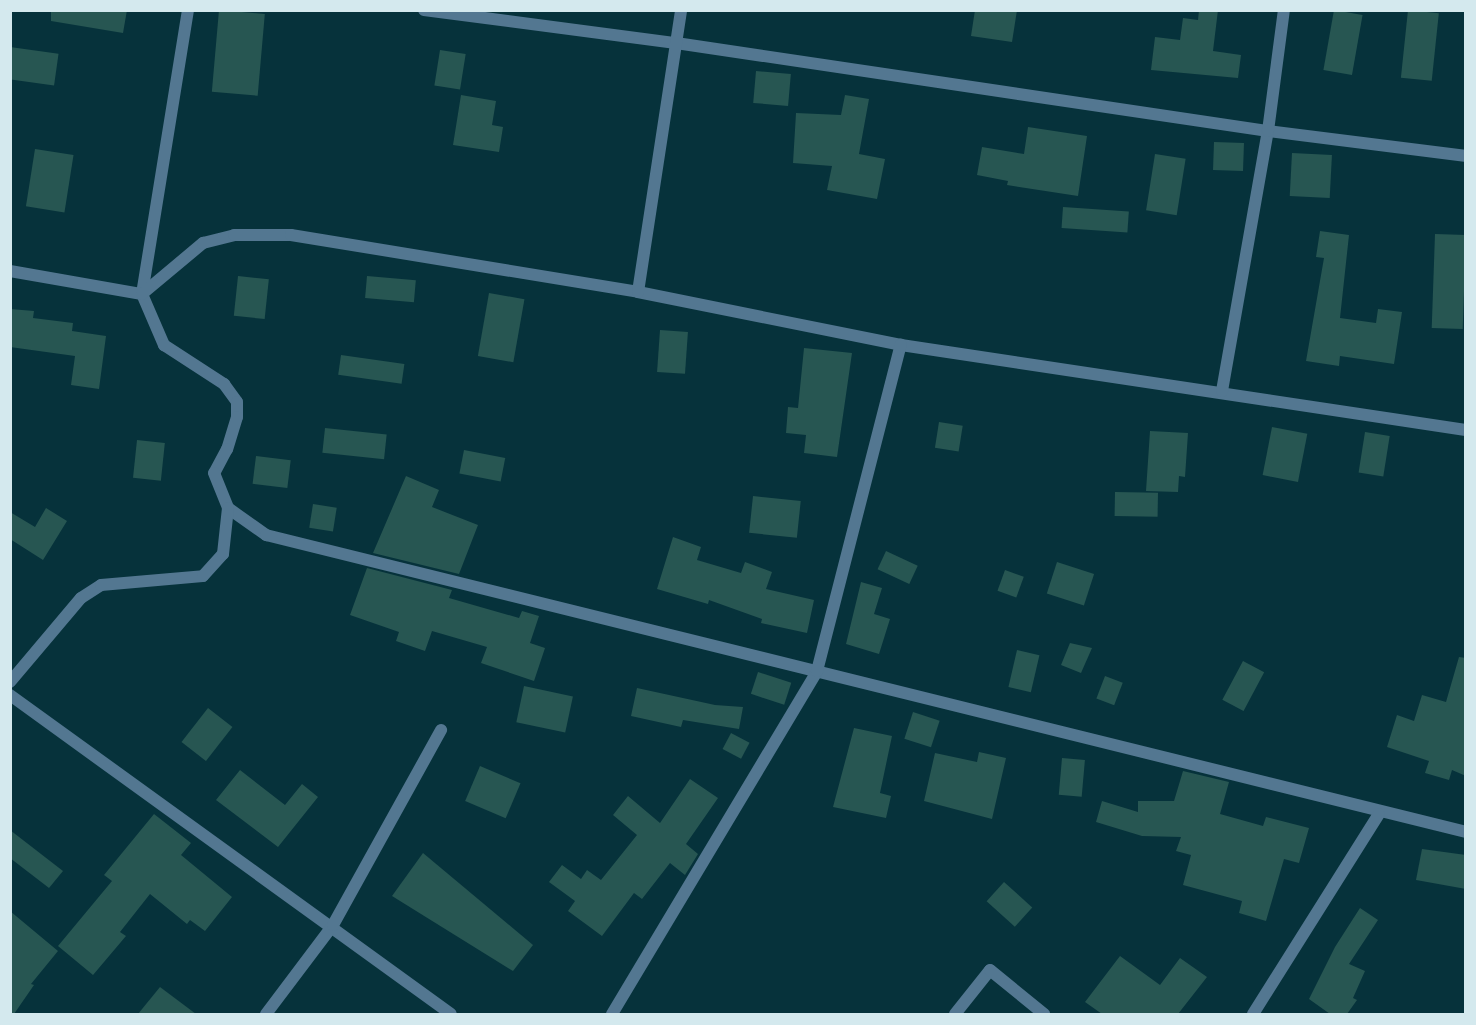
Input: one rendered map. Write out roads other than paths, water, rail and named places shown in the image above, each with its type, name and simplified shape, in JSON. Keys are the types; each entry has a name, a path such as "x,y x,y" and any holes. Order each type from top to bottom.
{"street":[{"path":"10,682 81,598 101,585 203,576 223,554 228,508 214,473 227,449 237,417 237,402 224,384 164,345 142,294 188,10"},
{"path":"424,10 676,43 1268,131 1466,156"},
{"path":"638,292 681,10"},
{"path":"1222,391 1268,131 1284,10"},
{"path":"10,271 142,294 203,243 234,235 291,235 638,292 901,345 1222,391 1466,430"},
{"path":"612,1014 817,671 901,345"},
{"path":"228,508 266,535 817,671 1379,814 1466,832"},
{"path":"10,695 333,925 451,1014"},
{"path":"266,1014 333,925 441,730"},
{"path":"1253,1014 1379,814"},
{"path":"955,1014 990,970 1044,1014"}]}
